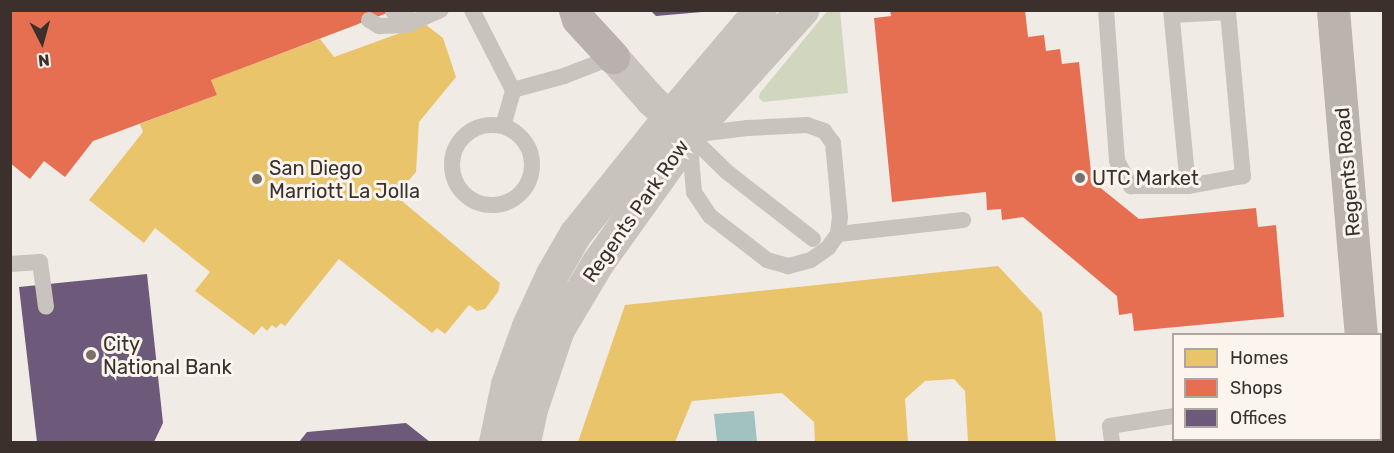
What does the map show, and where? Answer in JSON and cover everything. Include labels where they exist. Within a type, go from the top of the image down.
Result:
[{"type":"main road","points":[[575,10],[578,19],[613,57]]},
{"type":"main road","points":[[604,10],[613,57]]},
{"type":"main road","name":"Regents Road","points":[[1333,10],[1361,333]]},
{"type":"street","name":"Regents Park Row","points":[[525,442],[531,409],[558,329],[680,125],[760,10]]},
{"type":"street","name":"Regents Park Row","points":[[495,442],[507,384],[528,326],[552,274],[575,234],[680,125],[802,10]]},
{"type":"street","points":[[613,57],[680,125]]},
{"type":"lane","points":[[369,21],[379,26],[407,25],[441,10]]},
{"type":"lane","points":[[472,10],[513,90],[503,126]]},
{"type":"lane","points":[[1106,16],[1117,161],[1131,186],[1188,186],[1243,176],[1228,12],[1171,13],[1188,186]]},
{"type":"lane","points":[[513,90],[564,76],[613,57]]},
{"type":"lane","points":[[493,125],[503,126],[516,132],[528,146],[532,170],[528,183],[519,195],[508,202],[494,205],[475,201],[463,193],[454,179],[452,165],[455,149],[462,138],[474,129],[493,125]]},
{"type":"lane","points":[[680,125],[748,128],[807,125],[824,131],[833,143],[840,217],[838,234],[828,248],[811,260],[788,266],[767,260],[710,216],[694,192],[680,125]]},
{"type":"lane","points":[[680,125],[727,172],[813,239]]},
{"type":"lane","points":[[838,234],[963,220]]},
{"type":"lane","points":[[10,264],[40,262],[46,307]]},
{"type":"lane","points":[[1112,442],[1110,426],[1172,417]]},
{"type":"green space","points":[[828,10],[840,11],[848,93],[763,102],[759,98],[760,93]]},
{"type":"water","points":[[754,411],[757,442],[717,442],[714,414]]},
{"type":"building: Homes","name":"San Diego Marriott La Jolla","points":[[425,24],[443,38],[456,77],[419,122],[416,172],[403,187],[396,189],[393,187],[390,191],[500,283],[498,292],[485,309],[477,311],[469,305],[445,334],[437,328],[432,333],[339,259],[285,326],[281,323],[276,328],[272,325],[267,331],[262,326],[254,335],[195,291],[210,272],[155,228],[144,243],[89,200],[143,132],[140,124],[217,95],[211,80],[320,39],[334,57]]},
{"type":"building: Homes","points":[[998,266],[1042,313],[1056,442],[968,442],[965,391],[954,379],[925,381],[905,399],[908,442],[815,442],[814,422],[782,393],[692,401],[675,442],[578,442],[625,305]]},
{"type":"building: Shops","points":[[10,10],[395,10],[211,80],[217,95],[93,141],[65,177],[44,161],[30,179],[10,163]]},
{"type":"building: Shops","points":[[890,10],[1025,10],[1028,37],[1044,35],[1046,51],[1060,49],[1062,64],[1079,62],[1092,181],[1139,219],[1256,208],[1258,227],[1276,225],[1284,317],[1134,331],[1132,313],[1119,315],[1117,296],[1023,217],[1002,220],[1001,209],[987,210],[986,192],[892,202],[874,18],[891,16]]},
{"type":"building: Offices","points":[[650,10],[702,10],[702,12],[656,16]]},
{"type":"building: Offices","name":"City National Bank","points":[[147,274],[163,423],[154,442],[37,442],[19,287]]},
{"type":"building: Offices","points":[[406,423],[430,442],[299,442],[307,432]]},
{"type":"place","name":"UTC Market","points":[[1080,178]]},
{"type":"place","name":"San Diego Marriott La Jolla","points":[[257,179]]},
{"type":"place","name":"City National Bank","points":[[91,355]]}]
